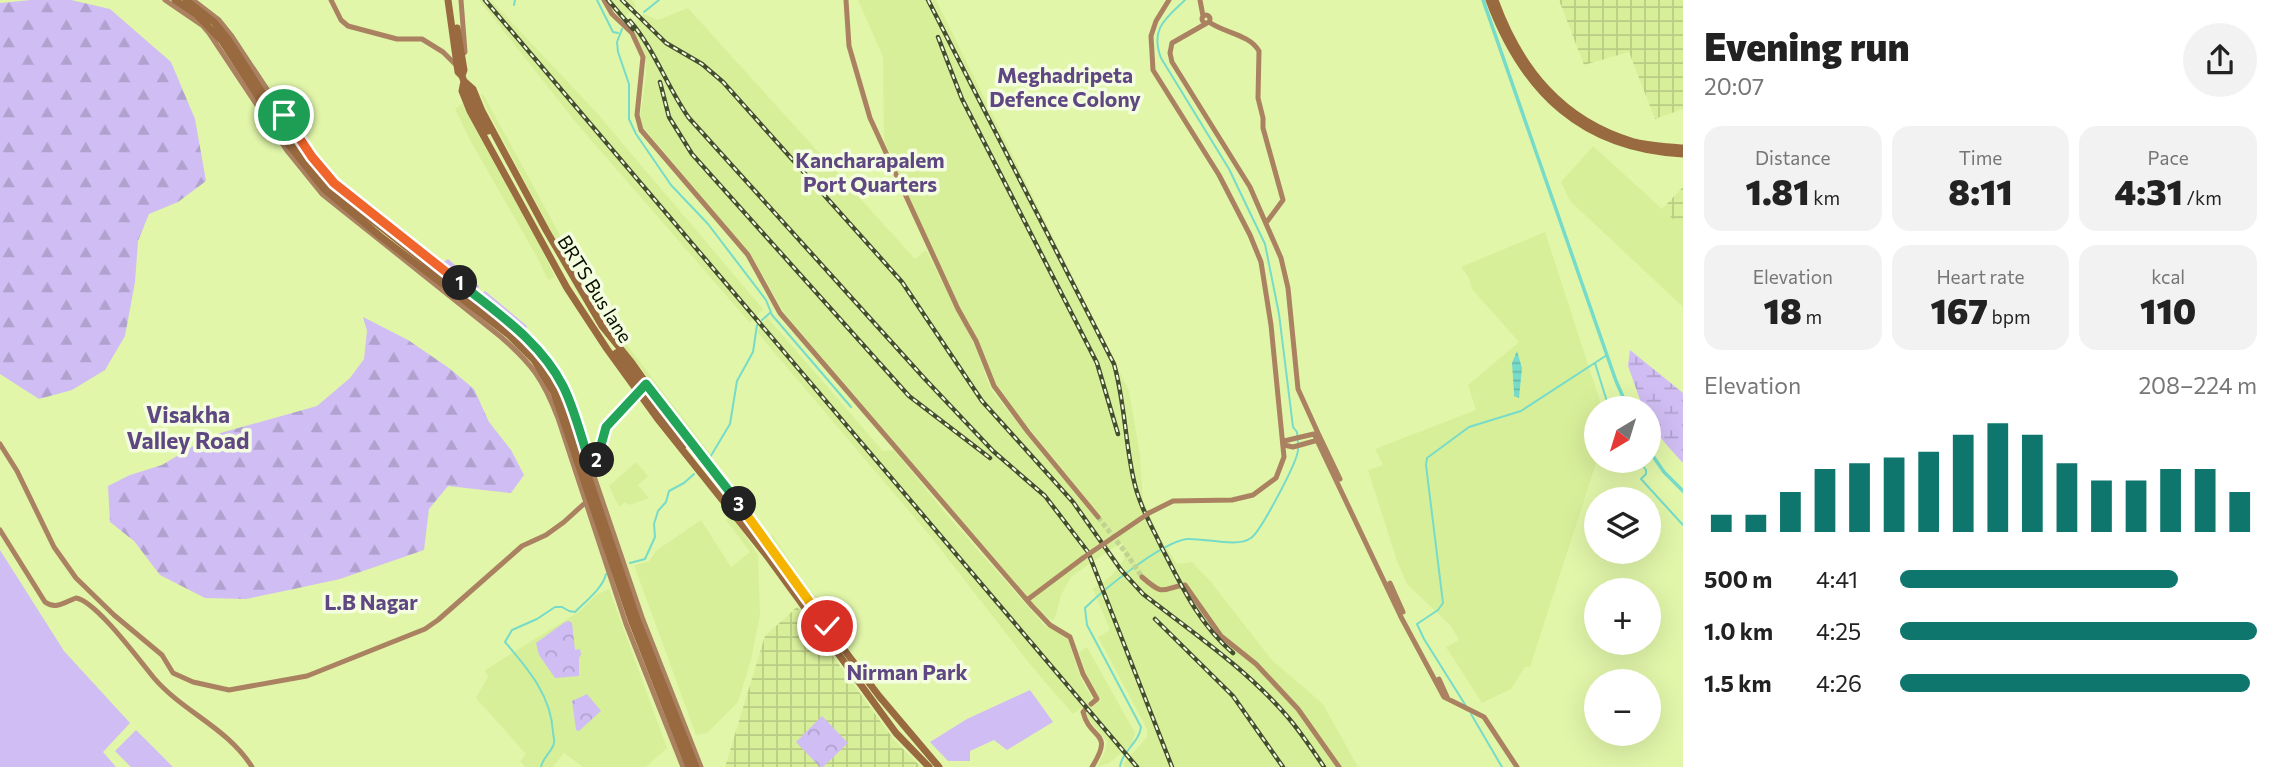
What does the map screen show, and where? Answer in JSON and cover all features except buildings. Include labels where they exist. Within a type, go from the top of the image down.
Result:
[{"type":"main road","points":[[175,0],[197,15],[222,41],[289,145],[324,189],[526,350],[556,391]]},
{"type":"main road","points":[[186,0],[215,22],[295,143],[329,186],[513,331],[538,356],[556,391],[632,622],[698,767]]},
{"type":"main road","points":[[451,0],[460,65]]},
{"type":"main road","points":[[1489,0],[1513,53],[1530,80],[1550,102],[1601,136],[1634,148],[1683,154]]},
{"type":"main road","points":[[1495,0],[1514,44],[1534,76],[1555,99],[1578,116],[1635,142],[1683,148]]},
{"type":"main road","points":[[456,38],[462,55],[458,72],[473,89],[482,111],[588,306],[642,388],[664,428],[726,502],[896,733],[934,767]]},
{"type":"main road","points":[[463,78],[461,91],[470,111],[562,279],[585,317],[642,388]]},
{"type":"main road","points":[[658,679],[689,767]]},
{"type":"street","points":[[165,0],[208,33],[288,152],[322,194],[529,361],[549,395],[643,618],[698,767]]},
{"type":"street","points":[[193,0],[219,20],[231,35],[312,157],[334,183],[531,342],[551,366],[564,388],[593,467]]},
{"type":"street","points":[[329,0],[339,18],[348,26],[390,37],[422,39],[460,65]]},
{"type":"street","points":[[461,0],[465,50],[462,55]]},
{"type":"street","points":[[604,0],[612,14],[627,27],[638,43],[643,59],[637,115],[641,130],[748,255],[780,313],[1027,600],[1050,625],[1070,637],[1083,674],[1097,699],[1083,712],[1084,718],[1102,740],[1102,751],[1092,767]]},
{"type":"street","points":[[846,0],[849,46],[870,118],[958,309],[976,341],[994,386],[1023,426],[1098,517]]},
{"type":"street","points":[[1169,0],[1156,21],[1151,36],[1153,70],[1219,175],[1261,262],[1271,325],[1284,457]]},
{"type":"street","points":[[1201,0],[1206,19],[1218,28],[1251,42],[1259,51],[1258,98],[1264,118],[1264,134],[1283,200],[1265,219]]},
{"type":"street","points":[[1206,19],[1172,44],[1172,62],[1243,174],[1281,258],[1288,288],[1300,396],[1317,437],[1404,616],[1448,699],[1481,715],[1515,767]]},
{"type":"street","points":[[443,52],[456,38]]},
{"type":"street","points":[[642,388],[606,427],[593,467],[593,499],[626,624],[683,767]]},
{"type":"street","points":[[1284,443],[1293,444],[1317,437]]},
{"type":"street","points":[[0,444],[17,471],[54,547],[76,578],[114,615],[162,655],[173,673],[220,690],[290,681],[307,676],[425,629],[522,546],[558,526],[593,499]]},
{"type":"street","points":[[1027,600],[1149,513],[1173,501],[1232,500],[1253,495],[1276,478],[1284,457],[1293,444]]},
{"type":"street","points":[[0,530],[45,602],[51,606],[76,598],[86,602],[108,623],[168,694],[225,735],[252,767]]},
{"type":"street","points":[[1142,577],[1164,591],[1185,585],[1221,636],[1256,664],[1298,709],[1339,767]]},
{"type":"shaded area","points":[[479,0],[491,0],[596,112],[763,309],[750,323],[578,125]]},
{"type":"shaded area","points":[[606,0],[632,0],[636,6],[623,19]]},
{"type":"shaded area","points":[[858,0],[936,0],[1129,391],[1140,455],[1143,500],[1160,538],[1177,564],[1192,562],[1211,582],[1271,659],[1323,704],[1358,767],[1125,767],[1123,764],[1147,737],[1147,729],[1098,637],[1110,630],[1093,589],[1111,576],[1125,558],[1122,542],[1072,576],[1061,595],[1052,621],[1038,609],[785,314],[751,255],[643,127],[640,118],[646,63],[629,27],[644,14],[658,20],[688,8],[915,259],[926,250],[976,348],[991,390],[1095,518],[1100,515],[997,389],[955,302],[884,140],[883,57]]},
{"type":"shaded area","points":[[1559,0],[1683,0],[1683,109],[1655,119],[1629,52],[1584,65]]},
{"type":"shaded area","points":[[483,94],[603,314],[710,453],[706,458],[640,367],[603,323],[548,226],[488,111],[481,95]]},
{"type":"shaded area","points":[[463,103],[555,277],[548,280],[471,142],[455,109]]},
{"type":"shaded area","points":[[1593,146],[1683,228],[1683,307],[1570,201],[1561,182]]},
{"type":"shaded area","points":[[1683,187],[1683,228],[1662,209]]},
{"type":"shaded area","points":[[1545,232],[1598,396],[1584,396],[1584,473],[1593,473],[1588,487],[1584,487],[1584,500],[1530,667],[1525,667],[1511,689],[1482,703],[1446,647],[1459,640],[1451,626],[1407,584],[1368,470],[1383,465],[1375,449],[1476,410],[1468,385],[1519,342],[1472,289],[1469,278],[1461,267]]},
{"type":"shaded area","points":[[767,317],[883,451],[894,450],[1044,625],[1067,637],[1081,679],[1092,698],[1088,702],[1092,706],[1101,700],[1088,679],[1079,652],[1087,647],[1135,733],[1132,744],[1109,763],[1097,767],[1107,742],[1085,715],[1087,711],[1083,707],[1073,714],[1033,668],[931,537],[757,332]]},
{"type":"shaded area","points":[[636,462],[648,476],[638,485],[649,498],[629,505],[625,502],[619,507],[609,486]]},
{"type":"shaded area","points":[[732,515],[758,555],[760,615],[751,660],[738,702],[707,733],[696,735],[634,565],[648,562],[657,550],[701,520],[731,567],[750,552],[726,520]]},
{"type":"shaded area","points":[[772,534],[801,578],[833,618],[829,621],[769,539]]},
{"type":"shaded area","points":[[609,589],[667,748],[646,767],[583,767],[564,753],[553,767],[525,767],[520,761],[526,754],[476,698],[488,677],[485,670],[580,611],[596,595]]},
{"type":"shaded area","points":[[797,607],[894,740],[921,767],[725,767],[765,636]]},
{"type":"green space","points":[[71,0],[110,9],[171,62],[195,119],[206,181],[178,202],[149,214],[138,241],[135,282],[125,336],[105,370],[72,390],[39,399],[0,374],[0,3]]},
{"type":"green space","points":[[448,259],[479,286],[478,289],[472,290],[443,267],[442,263]]},
{"type":"green space","points":[[485,291],[527,326],[526,329],[522,331],[480,295]]},
{"type":"green space","points":[[363,317],[408,340],[474,389],[489,422],[511,450],[524,475],[511,493],[448,486],[429,509],[424,550],[340,579],[246,599],[205,598],[160,575],[134,541],[110,522],[108,486],[130,475],[162,465],[210,436],[317,406],[350,378],[364,359],[367,331]]},
{"type":"green space","points":[[1630,350],[1683,393],[1683,463],[1661,437],[1661,396],[1639,396],[1628,366]]},
{"type":"green space","points":[[0,550],[64,651],[130,723],[103,752],[116,767],[0,767]]},
{"type":"green space","points":[[569,621],[572,623],[575,650],[580,649],[581,654],[579,676],[555,678],[539,655],[536,643]]},
{"type":"green space","points":[[1030,690],[1053,722],[1007,750],[994,740],[970,751],[970,761],[948,761],[930,742],[967,719]]},
{"type":"green space","points":[[587,694],[601,711],[579,731],[576,730],[572,701]]},
{"type":"green space","points":[[822,716],[848,743],[820,767],[796,742]]},
{"type":"green space","points":[[136,730],[173,767],[131,767],[115,751]]},
{"type":"water","points":[[1517,351],[1522,368],[1519,398],[1514,396],[1512,363]]},
{"type":"waterway","points":[[514,5],[515,0]]},
{"type":"waterway","points":[[597,0],[613,32],[618,33]]},
{"type":"waterway","points":[[644,12],[659,0]]},
{"type":"waterway","points":[[1185,0],[1161,25],[1157,39],[1158,48],[1161,58],[1229,169],[1265,244],[1279,314],[1293,427],[1297,432],[1298,443]]},
{"type":"waterway","points":[[1483,0],[1623,396]]},
{"type":"waterway","points":[[622,29],[617,42],[618,52],[629,84],[629,119],[636,134],[671,185],[708,224],[766,300],[772,315],[851,407]]},
{"type":"waterway","points":[[762,320],[771,312]]},
{"type":"waterway","points":[[709,459],[730,424],[737,381],[753,352],[757,325]]},
{"type":"waterway","points":[[1466,706],[1417,624],[1438,610],[1443,603],[1427,458],[1469,427],[1521,411],[1607,355]]},
{"type":"waterway","points":[[1595,363],[1605,396]]},
{"type":"waterway","points":[[1120,767],[1141,727],[1087,625],[1085,608],[1134,568],[1176,542],[1187,539],[1238,542],[1251,538],[1279,495],[1298,449]]},
{"type":"waterway","points":[[1661,468],[1683,491]]},
{"type":"waterway","points":[[1646,473],[1641,479],[1683,525]]},
{"type":"waterway","points":[[630,563],[645,559],[655,537],[654,524],[658,511],[666,502],[669,491],[694,474]]},
{"type":"waterway","points":[[541,767],[554,742],[548,706],[537,683],[505,642],[512,630],[555,607],[575,612],[598,589],[606,574]]},
{"type":"waterway","points":[[1471,714],[1502,767]]},
{"type":"tunnel","points":[[1098,517],[1142,577]]},
{"type":"railway","points":[[485,0],[1137,767]]},
{"type":"railway","points":[[608,0],[633,29]]},
{"type":"railway","points":[[622,0],[666,43],[702,64],[723,82],[902,282],[982,401],[1073,502],[1121,570],[1143,594],[1218,651],[1270,698],[1296,727],[1324,767]]},
{"type":"railway","points":[[928,0],[1114,364],[1134,481],[1146,514],[1192,603],[1210,630],[1233,653]]},
{"type":"railway","points":[[630,21],[647,44],[689,118],[924,378],[993,451],[1045,496],[1088,552],[1172,767]]},
{"type":"railway","points":[[938,37],[962,99],[1097,363],[1118,434]]},
{"type":"railway","points":[[660,82],[669,117],[692,154],[909,396],[990,458]]},
{"type":"railway","points":[[1155,619],[1233,696],[1283,767]]},
{"type":"district","name":"Meghadripeta Defence Colony","points":[[1065,88]]},
{"type":"district","name":"Kancharapalem Port Quarters","points":[[870,173]]},
{"type":"district","name":"Visakha Valley Road","points":[[188,428]]},
{"type":"district","name":"L.B Nagar","points":[[371,603]]},
{"type":"district","name":"Nirman Park","points":[[907,673]]},
{"type":"route","points":[[284,115],[312,157],[342,191],[526,335],[551,366],[564,388],[592,469],[606,427],[646,384],[683,435],[747,513],[827,626]]}]
